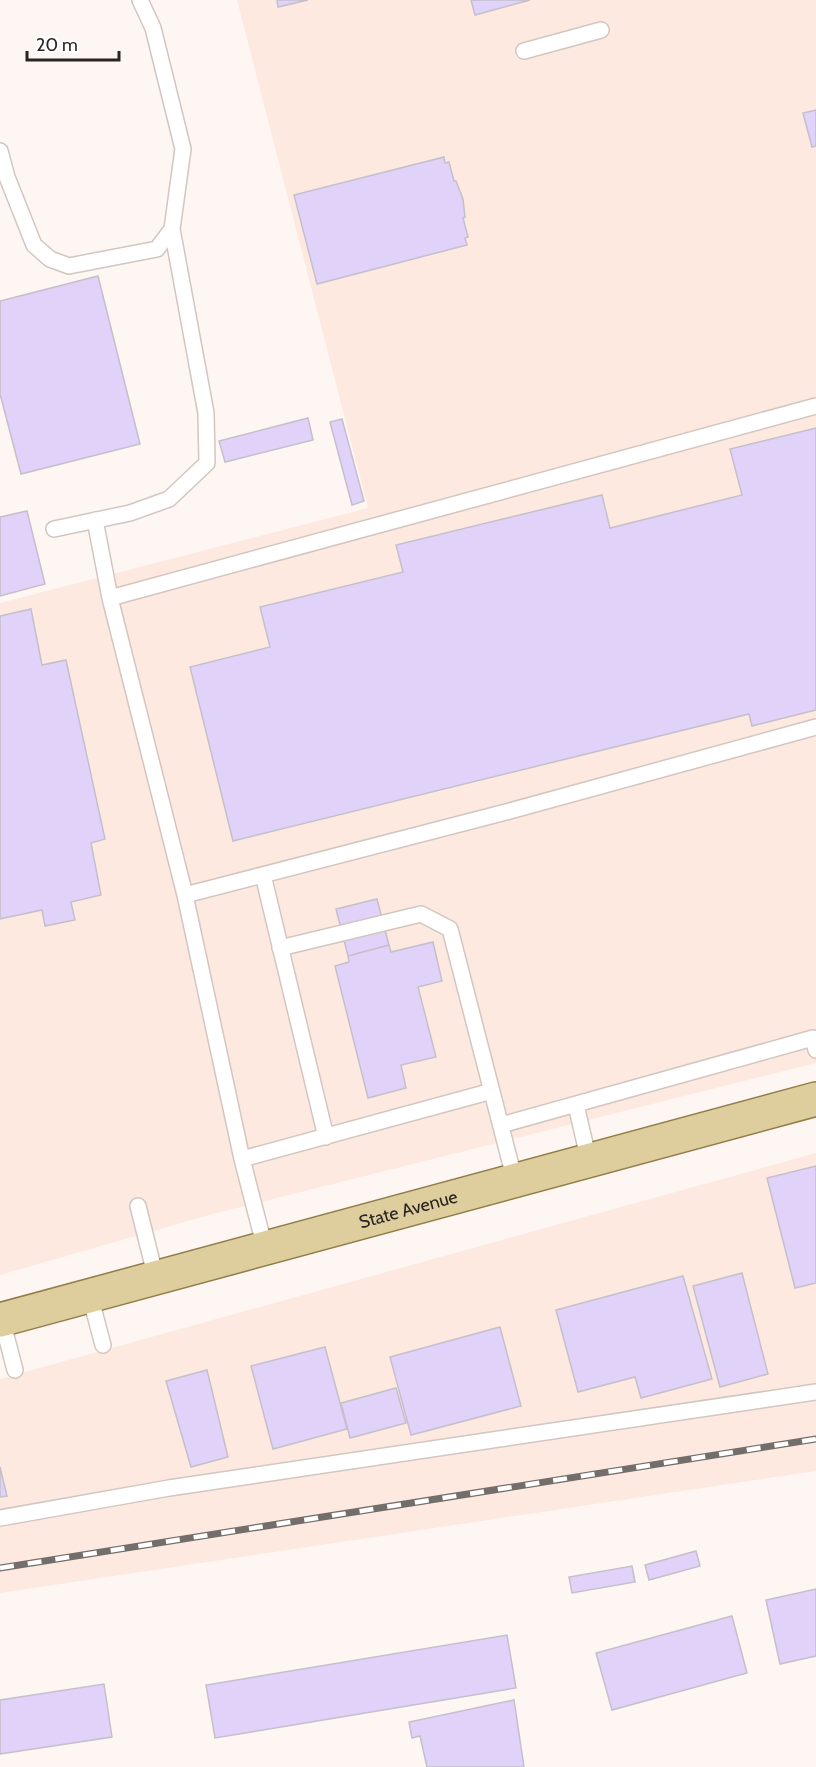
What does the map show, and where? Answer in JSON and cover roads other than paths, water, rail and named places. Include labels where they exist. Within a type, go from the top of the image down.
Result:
[{"type":"main road","name":"State Avenue","points":[[1,1320],[816,1099]]},
{"type":"lane","points":[[54,529],[130,513],[169,499],[207,463],[206,413],[172,229],[183,149],[153,28],[140,0]]},
{"type":"lane","points":[[524,51],[601,30]]},
{"type":"lane","points":[[0,151],[7,177],[34,245],[50,260],[69,266],[157,249],[172,229]]},
{"type":"lane","points":[[110,598],[816,406]]},
{"type":"lane","points":[[95,520],[110,598],[186,895],[242,1160],[266,1248]]},
{"type":"lane","points":[[186,895],[518,809],[816,728]]},
{"type":"lane","points":[[262,875],[326,1137]]},
{"type":"lane","points":[[280,948],[421,914],[450,929],[515,1181]]},
{"type":"lane","points":[[501,1125],[813,1038],[816,1050]]},
{"type":"lane","points":[[242,1160],[492,1091]]},
{"type":"lane","points":[[576,1105],[589,1161]]},
{"type":"lane","points":[[138,1206],[156,1278]]},
{"type":"lane","points":[[90,1296],[103,1345]]},
{"type":"lane","points":[[1,1320],[15,1370]]},
{"type":"lane","points":[[0,1518],[169,1488],[816,1392]]},
{"type":"railway","points":[[0,1568],[816,1439]]}]
